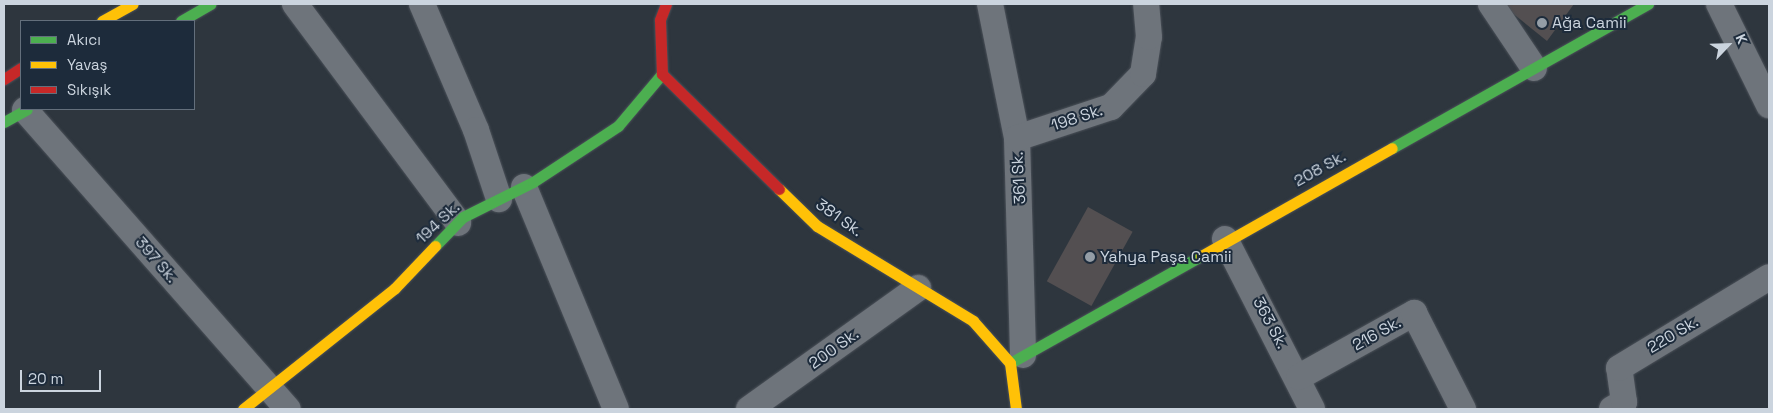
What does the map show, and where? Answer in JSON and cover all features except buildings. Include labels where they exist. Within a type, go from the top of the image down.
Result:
[{"type":"street","points":[[104,20],[133,4]]},
{"type":"street","points":[[182,20],[211,4]]},
{"type":"street","points":[[295,4],[458,223]]},
{"type":"street","points":[[422,4],[476,130],[499,199]]},
{"type":"street","points":[[662,74],[660,20],[666,4]]},
{"type":"street","name":"361 Sk.","points":[[990,4],[1017,138],[1016,359]]},
{"type":"street","name":"198 Sk.","points":[[1017,138],[1111,107],[1144,74],[1149,37],[1146,4]]},
{"type":"street","points":[[1491,4],[1534,68]]},
{"type":"street","name":"208 Sk.","points":[[1016,359],[1225,239],[1648,4]]},
{"type":"street","points":[[1718,4],[1769,104]]},
{"type":"street","points":[[4,79],[20,69]]},
{"type":"street","name":"194 Sk.","points":[[243,409],[394,288],[458,223],[524,187],[618,126],[662,74]]},
{"type":"street","name":"381 Sk.","points":[[662,74],[816,226],[973,321],[1016,359]]},
{"type":"street","name":"397 Sk.","points":[[19,113],[288,409]]},
{"type":"street","points":[[524,187],[616,409]]},
{"type":"street","name":"363 Sk.","points":[[1225,239],[1299,378],[1312,409]]},
{"type":"street","name":"220 Sk.","points":[[1623,407],[1618,368],[1769,277]]},
{"type":"street","name":"200 Sk.","points":[[749,409],[918,288]]},
{"type":"street","name":"216 Sk.","points":[[1299,378],[1414,313],[1463,409]]},
{"type":"street","points":[[1016,359],[1016,409]]},
{"type":"traffic: fast","points":[[183,20],[211,4]]},
{"type":"traffic: fast","points":[[1392,148],[1648,4]]},
{"type":"traffic: fast","points":[[435,246],[463,217],[533,182],[618,126],[662,74]]},
{"type":"traffic: fast","points":[[4,122],[25,110]]},
{"type":"traffic: fast","points":[[1010,363],[1201,256]]},
{"type":"traffic: slow","points":[[104,20],[133,4]]},
{"type":"traffic: slow","points":[[1201,256],[1392,148]]},
{"type":"traffic: slow","points":[[779,189],[817,226],[973,321],[1010,363],[1016,409]]},
{"type":"traffic: slow","points":[[243,409],[395,288],[435,246]]},
{"type":"traffic: jam","points":[[666,4],[660,20],[662,74],[779,189]]},
{"type":"traffic: jam","points":[[4,79],[20,69]]},
{"type":"place","name":"Ağa Camii","points":[[1542,23]]},
{"type":"place","name":"Yahya Paşa Camii","points":[[1090,257]]}]
